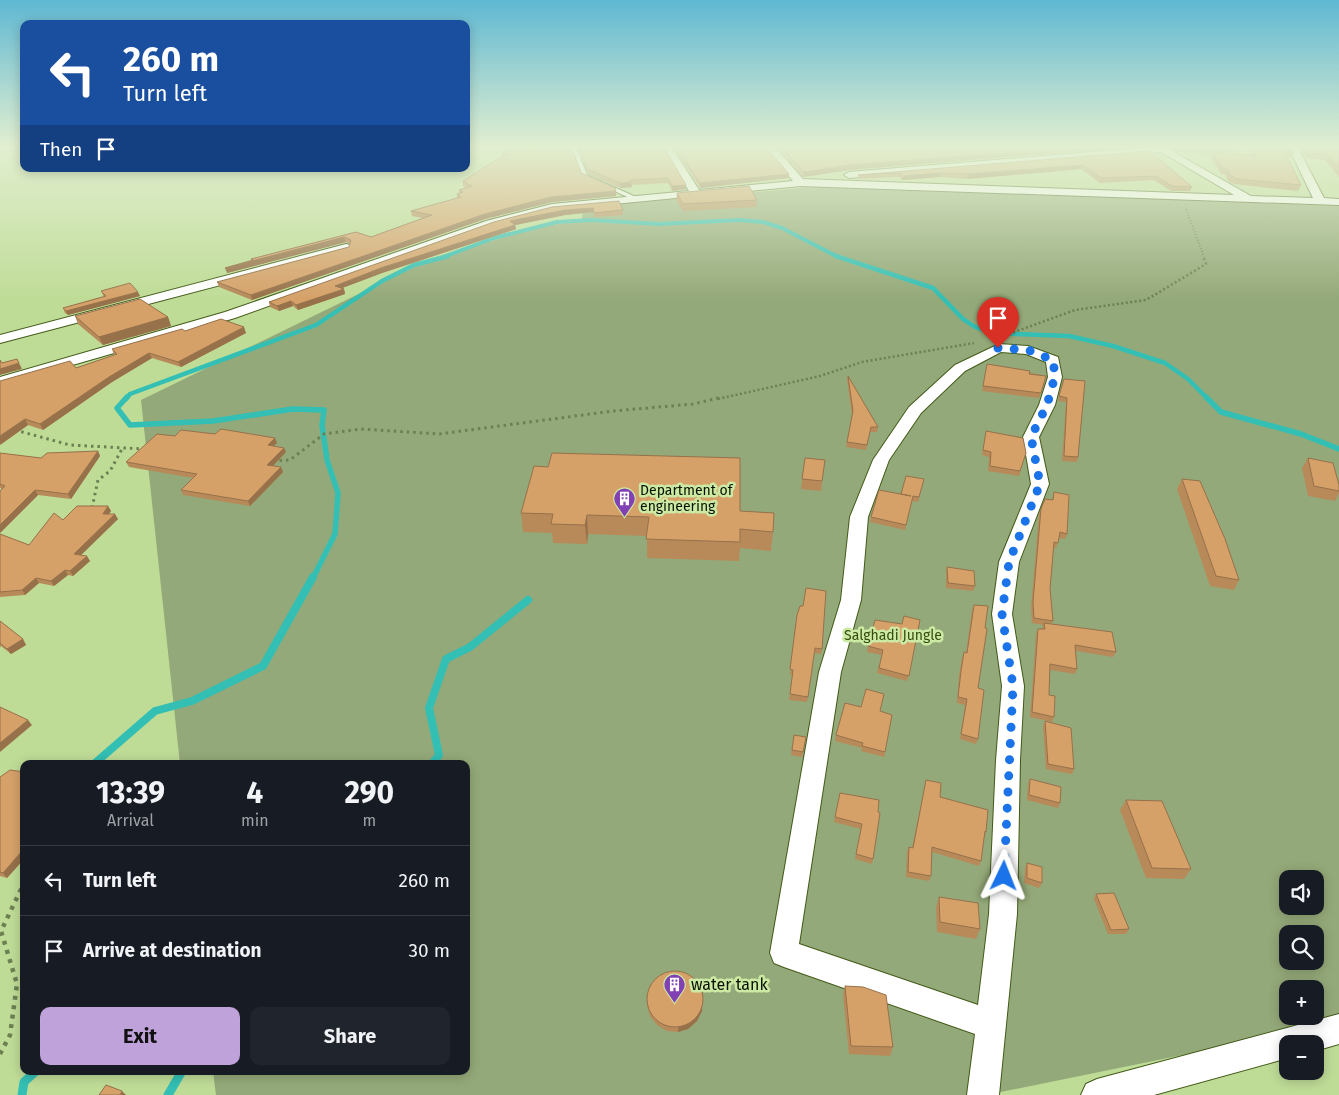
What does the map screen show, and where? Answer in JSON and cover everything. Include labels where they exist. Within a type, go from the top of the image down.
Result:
[{"type":"street","points":[[0,382],[230,315],[490,223],[552,207],[645,197]]},
{"type":"street","points":[[1160,197],[1248,198],[1339,202]]},
{"type":"street","points":[[1318,197],[1320,201]]},
{"type":"street","points":[[0,338],[346,248]]},
{"type":"street","points":[[983,1095],[1003,914],[1013,686],[1002,614],[1009,562],[1040,484],[1031,437],[1047,405],[1055,376],[1053,360],[1028,350],[998,348],[960,368],[915,410],[881,460],[859,517],[851,600],[830,672],[784,953],[990,1024]]},
{"type":"street","points":[[1097,1095],[1339,1029]]},
{"type":"path","points":[[1001,337],[1075,310],[1146,300],[1206,264],[1183,198]]},
{"type":"path","points":[[265,462],[290,460],[324,434],[361,429],[439,434],[604,412],[693,404],[820,376],[862,362],[977,343]]},
{"type":"path","points":[[8,428],[70,445],[149,449]]},
{"type":"path","points":[[90,511],[94,504],[98,480],[110,471],[122,449]]},
{"type":"path","points":[[0,1054],[10,1036],[17,984],[1,931],[20,891]]},
{"type":"green space","name":"Salghadi Jungle","points":[[697,197],[1110,197],[1339,206],[1339,1023],[986,1095],[216,1095],[214,1075],[470,1075],[470,760],[180,760],[141,400],[416,266],[517,233],[559,224],[581,222],[584,207]]},
{"type":"building","points":[[461,197],[551,197],[485,214],[251,295],[217,282],[349,247],[351,240],[344,237],[225,268],[253,260],[251,259],[356,232],[371,237],[432,215],[411,211]]},
{"type":"building","points":[[679,197],[755,197],[757,200],[683,204]]},
{"type":"building","points":[[619,201],[623,210],[594,213],[593,208],[565,210],[510,221],[515,225],[381,268],[335,286],[344,289],[296,305],[291,301],[277,306],[269,302],[494,222],[552,207]]},
{"type":"building","points":[[130,283],[138,292],[66,311],[63,308],[106,296],[101,291]]},
{"type":"building","points":[[140,299],[168,317],[99,337],[75,316]]},
{"type":"building","points":[[221,319],[244,327],[178,362],[149,353],[109,377],[40,424],[25,419],[0,436],[0,381],[70,361],[76,368],[117,354],[112,349],[182,329],[185,331]]},
{"type":"building","points":[[17,359],[19,363],[0,369],[0,360],[2,363]]},
{"type":"building","points":[[987,364],[1030,371],[1029,374],[1046,376],[1041,393],[983,386]]},
{"type":"building","points":[[848,376],[878,427],[871,427],[867,445],[847,442],[853,411]]},
{"type":"building","points":[[1064,379],[1085,381],[1078,457],[1064,456],[1067,398],[1059,396]]},
{"type":"building","points":[[221,429],[275,438],[268,445],[284,448],[267,465],[281,467],[248,501],[181,490],[197,474],[126,462],[157,434],[175,436],[181,430],[215,434]]},
{"type":"building","points":[[986,431],[1023,438],[1026,453],[1020,471],[990,466],[991,452],[983,450]]},
{"type":"building","points":[[98,451],[68,494],[35,490],[0,525],[0,491],[5,486],[0,484],[0,453],[41,458],[47,453]]},
{"type":"building","points":[[552,453],[740,458],[740,511],[774,513],[773,532],[740,529],[740,542],[646,539],[649,517],[587,515],[585,525],[551,524],[553,514],[521,513],[534,466],[548,467]]},
{"type":"building","points":[[805,458],[825,460],[822,481],[802,479]]},
{"type":"building","points":[[1308,458],[1333,463],[1339,491],[1314,486]]},
{"type":"building","points":[[906,476],[924,479],[919,497],[913,496],[906,525],[871,517],[879,490],[911,496],[901,494]]},
{"type":"building","points":[[1182,479],[1200,481],[1225,539],[1239,580],[1216,576]]},
{"type":"building","points":[[1054,492],[1069,495],[1067,534],[1060,532],[1058,543],[1054,542],[1050,589],[1053,621],[1034,618],[1033,602],[1041,509],[1045,499],[1053,500]]},
{"type":"building","points":[[77,506],[108,506],[103,514],[115,514],[74,554],[87,556],[70,571],[65,570],[51,581],[36,578],[22,590],[0,592],[0,534],[29,545],[54,513],[63,520]]},
{"type":"building","points":[[947,567],[974,571],[975,586],[948,583]]},
{"type":"building","points":[[806,588],[826,591],[822,649],[815,648],[808,697],[790,694],[793,670],[790,669],[797,615],[800,606],[803,606]]},
{"type":"building","points":[[974,605],[988,606],[985,628],[987,629],[978,688],[984,690],[978,739],[961,734],[967,699],[958,697],[964,652],[967,653]]},
{"type":"building","points":[[904,616],[920,620],[909,676],[879,668],[883,650],[868,646],[875,620],[902,624]]},
{"type":"building","points":[[0,621],[23,639],[7,649],[0,643]]},
{"type":"building","points":[[1044,623],[1112,632],[1116,652],[1075,645],[1077,669],[1050,664],[1049,695],[1055,696],[1054,717],[1032,712],[1038,629],[1045,629]]},
{"type":"building","points":[[866,689],[884,694],[880,711],[892,715],[885,752],[862,746],[863,743],[836,735],[845,703],[861,707]]},
{"type":"building","points":[[0,707],[28,720],[0,743]]},
{"type":"building","points":[[1045,721],[1071,728],[1074,769],[1048,764]]},
{"type":"building","points":[[794,735],[806,737],[803,752],[792,750]]},
{"type":"building","points":[[10,770],[20,771],[20,853],[3,873],[0,872],[0,777]]},
{"type":"building","points":[[1030,779],[1061,787],[1060,803],[1029,795]]},
{"type":"building","points":[[926,780],[941,783],[940,797],[988,810],[981,861],[932,847],[931,876],[908,872],[909,847],[913,848]]},
{"type":"building","points":[[840,793],[879,800],[878,812],[880,813],[873,859],[856,854],[862,824],[835,817]]},
{"type":"building","points":[[1126,800],[1162,801],[1191,869],[1152,868]]},
{"type":"building","points":[[1027,863],[1042,867],[1042,883],[1027,878]]},
{"type":"building","points":[[1114,893],[1129,929],[1111,930],[1096,894]]},
{"type":"building","points":[[939,897],[978,903],[980,929],[940,922]]},
{"type":"building","name":"water tank","points":[[669,971],[681,971],[691,975],[699,983],[703,999],[699,1015],[691,1023],[681,1027],[669,1027],[659,1023],[651,1015],[647,1005],[647,993],[651,983],[659,975]]},
{"type":"building","points":[[845,986],[863,987],[886,995],[893,1047],[851,1046]]},
{"type":"building","points":[[106,1085],[122,1091],[120,1095],[99,1095]]},
{"type":"waterway","points":[[443,257],[494,238],[557,222],[591,220],[659,224],[739,220],[763,222],[782,228],[836,256]]},
{"type":"waterway","points":[[126,399],[130,394],[316,325],[382,281],[414,265],[448,256]]},
{"type":"waterway","points":[[836,256],[933,288],[963,319],[975,327],[992,333],[1069,336],[1113,346],[1165,363],[1188,379],[1221,412],[1301,434],[1339,449]]},
{"type":"waterway","points":[[127,397],[117,408],[130,425],[213,421],[293,409],[324,410],[322,425],[327,460],[338,493],[335,534],[313,578]]},
{"type":"waterway","points":[[99,760],[155,711],[192,701],[263,666],[313,577]]},
{"type":"waterway","points":[[435,760],[439,755],[429,708],[446,659],[470,647],[528,600]]},
{"type":"waterway","points":[[22,1095],[24,1082],[32,1075]]},
{"type":"waterway","points":[[168,1095],[180,1075]]},
{"type":"place","name":"Department of engineering","points":[[624,517]]},
{"type":"place","name":"water tank","points":[[675,1003]]},
{"type":"route","points":[[998,348],[1028,350],[1053,360],[1055,376],[1047,405],[1031,437],[1040,484],[1009,562],[1002,614],[1013,686],[1004,876]]}]
